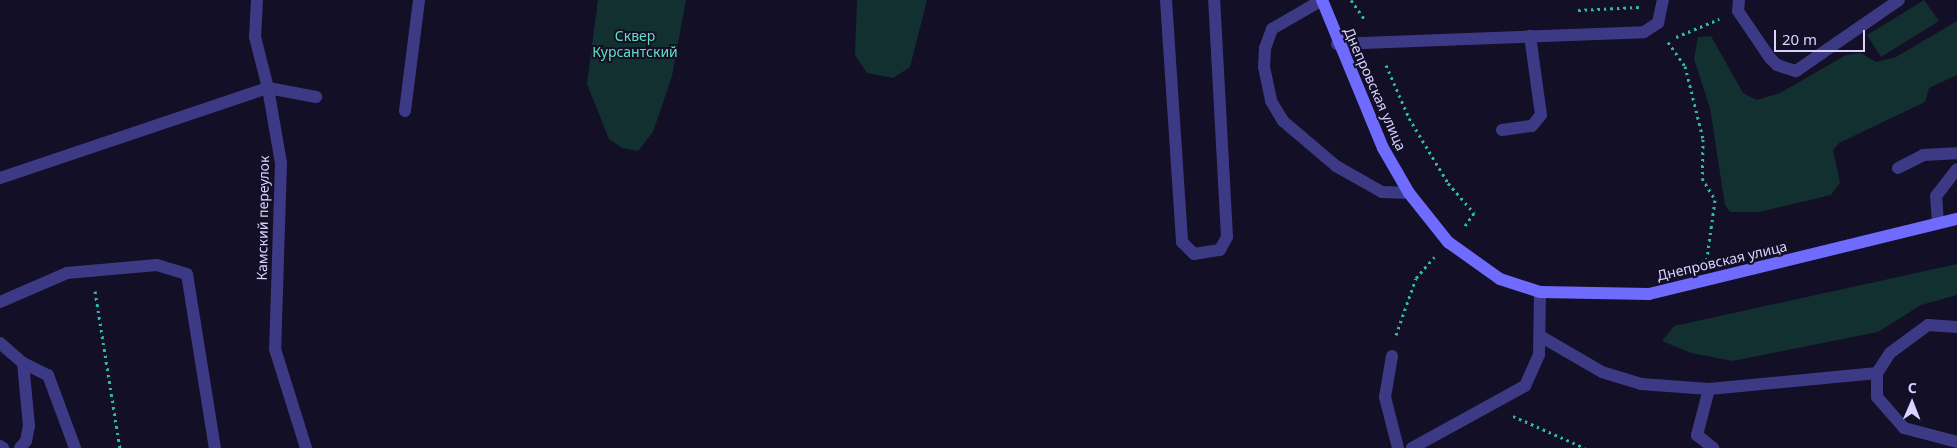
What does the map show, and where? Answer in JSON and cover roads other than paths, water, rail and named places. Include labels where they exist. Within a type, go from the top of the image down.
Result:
[{"type":"main road","name":"Днепровская улица","points":[[1322,0],[1337,44],[1383,148],[1409,193],[1438,230],[1472,263],[1540,292],[1649,294],[1957,219]]},
{"type":"lane","name":"Камский переулок","points":[[257,0],[255,37],[268,88],[281,163],[275,349],[306,448]]},
{"type":"lane","points":[[405,110],[419,0]]},
{"type":"lane","points":[[1166,0],[1182,242],[1194,254],[1220,250],[1227,237],[1214,0]]},
{"type":"lane","points":[[1322,0],[1272,29],[1265,48],[1264,67],[1271,101],[1283,121],[1336,166],[1382,192],[1409,193]]},
{"type":"lane","points":[[1337,44],[1644,32],[1658,22],[1663,0]]},
{"type":"lane","points":[[1738,6],[1777,65],[1796,71],[1899,0]]},
{"type":"lane","points":[[1502,130],[1532,126],[1541,115],[1530,36]]},
{"type":"lane","points":[[0,178],[268,88],[316,97]]},
{"type":"lane","points":[[1898,168],[1923,155],[1957,153]]},
{"type":"lane","points":[[1938,223],[1936,196],[1957,168]]},
{"type":"lane","points":[[0,302],[67,273],[157,266],[187,274],[215,448]]},
{"type":"lane","points":[[1412,448],[1525,386],[1535,372],[1540,336],[1540,292]]},
{"type":"lane","points":[[1957,327],[1928,325],[1890,353],[1877,373],[1877,397],[1904,428],[1957,442]]},
{"type":"lane","points":[[1540,336],[1602,372],[1641,384],[1709,389],[1877,373]]},
{"type":"lane","points":[[0,343],[5,355],[48,375],[56,386],[75,448]]},
{"type":"lane","points":[[1392,356],[1385,397],[1398,448]]},
{"type":"lane","points":[[23,363],[24,446]]},
{"type":"lane","points":[[1709,389],[1697,435],[1713,448]]},
{"type":"park label","name":"Сквер Курсантский","points":[[635,44]]}]
